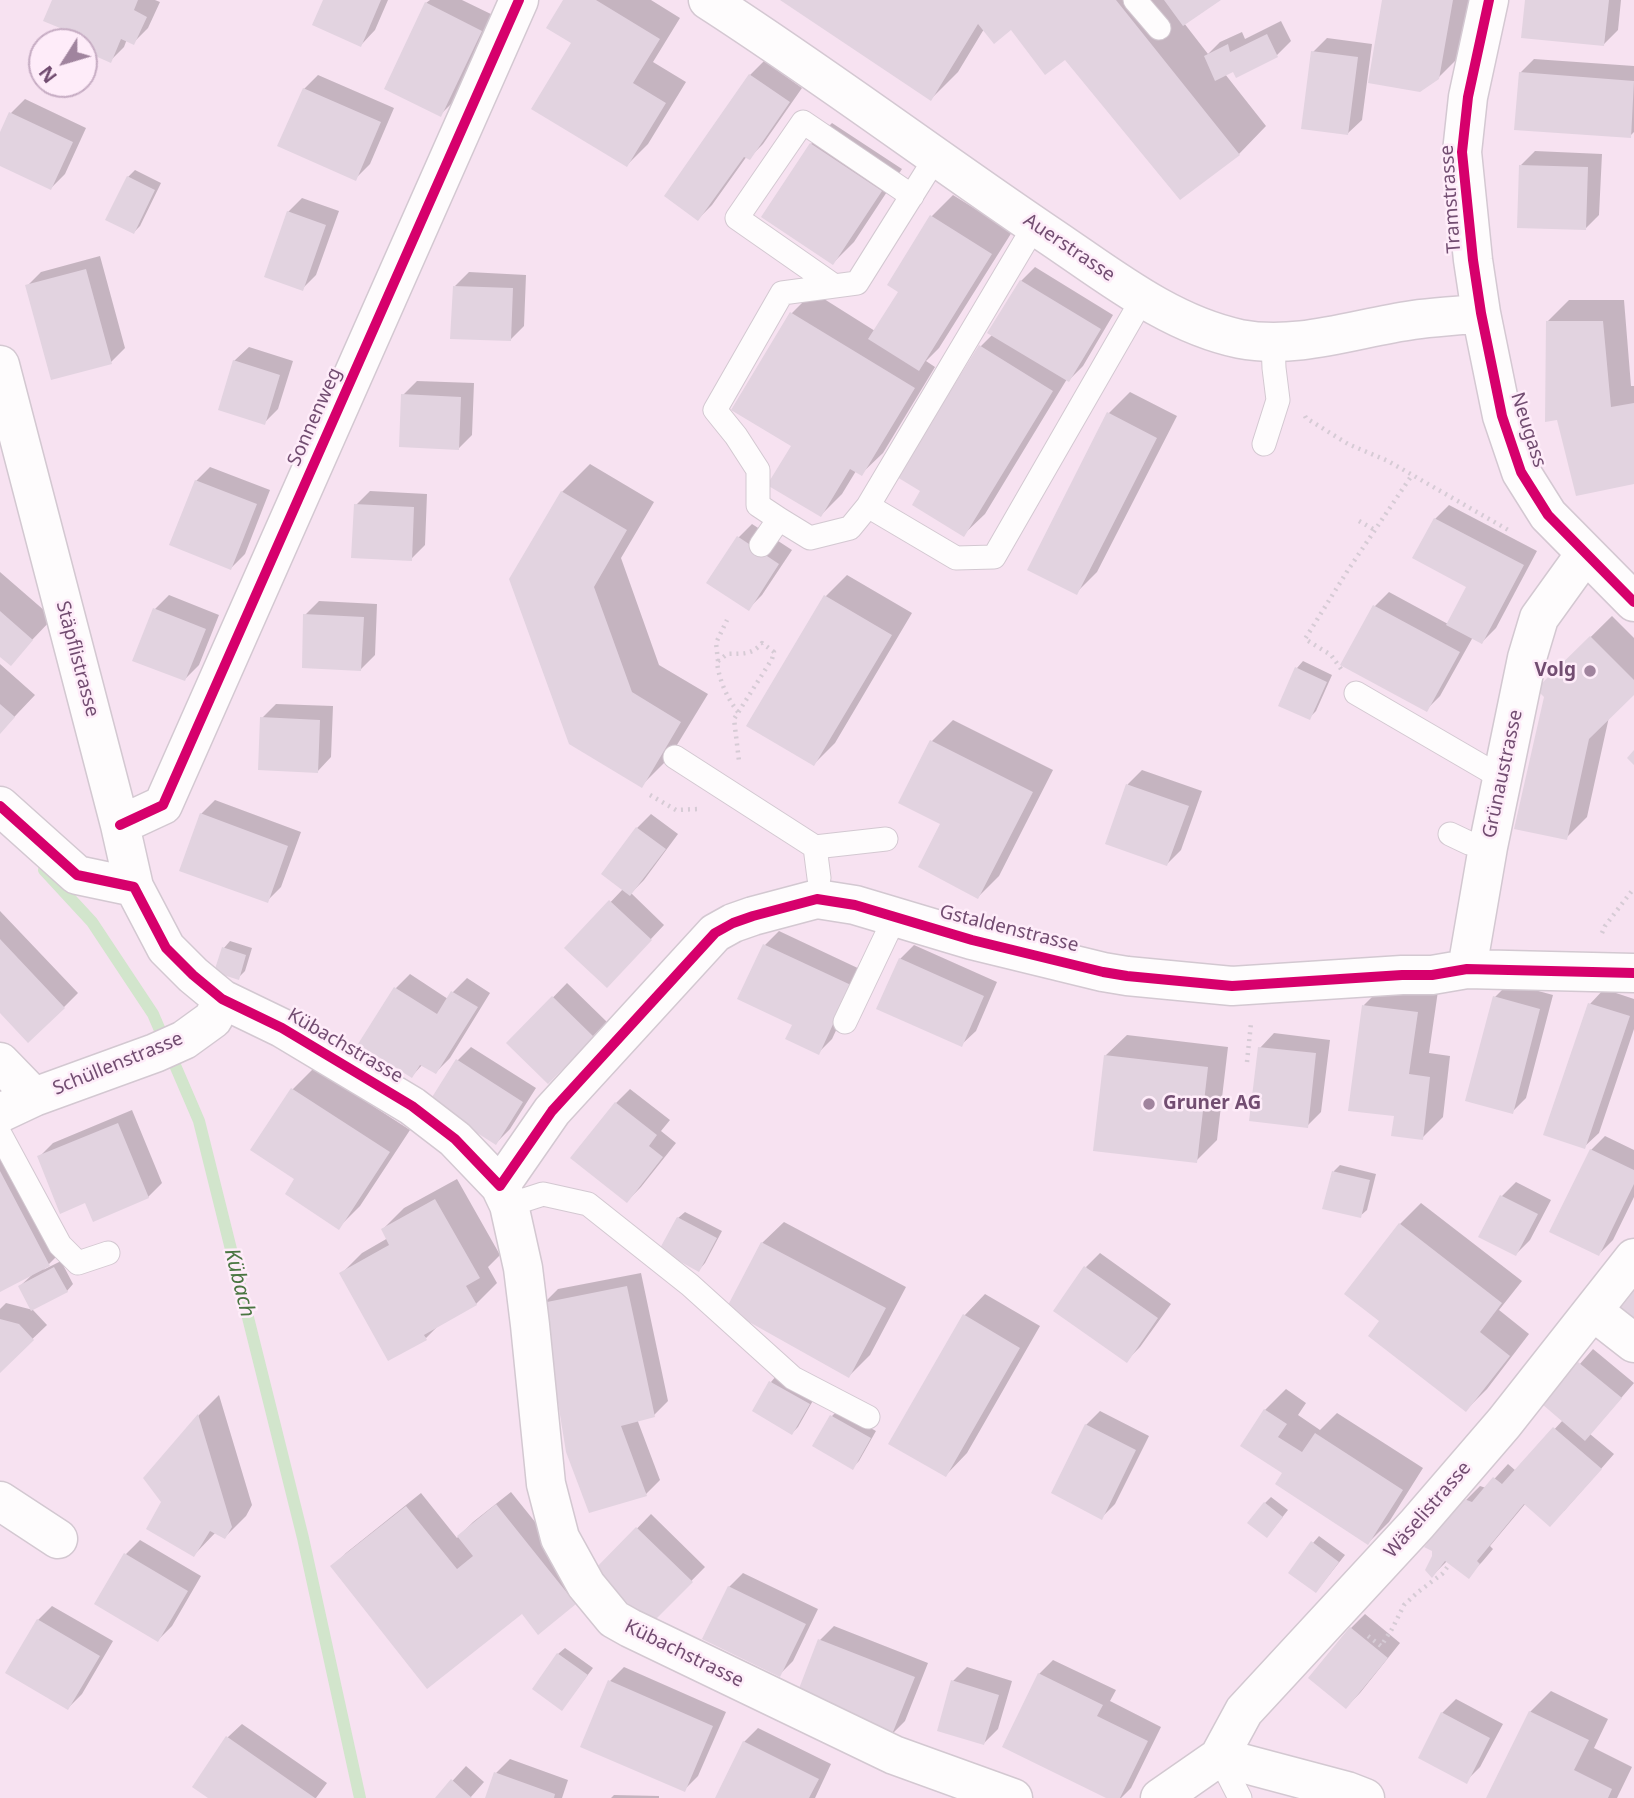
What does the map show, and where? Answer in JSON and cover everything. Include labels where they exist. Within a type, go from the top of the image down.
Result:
[{"type":"street","name":"Sonnenweg","points":[[120,825],[163,805],[519,0]]},
{"type":"street","name":"Auerstrasse","points":[[708,0],[1143,298],[1193,325],[1241,339],[1273,342],[1307,340],[1414,320],[1481,313]]},
{"type":"street","name":"Tramstrasse","points":[[1481,313],[1471,247],[1462,152],[1468,97],[1489,0]]},
{"type":"street","name":"Neugass","points":[[1481,313],[1502,416],[1521,472],[1548,515],[1634,602]]},
{"type":"street","name":"Stäpflistrasse","points":[[0,365],[134,887],[166,947]]},
{"type":"street","name":"Grünaustrasse","points":[[1467,969],[1488,847],[1527,658],[1539,618],[1585,554]]},
{"type":"street","points":[[0,806],[77,875],[134,887]]},
{"type":"street","name":"Gstaldenstrasse","points":[[504,1195],[552,1111],[715,933],[753,916],[817,899],[855,905],[972,940],[1103,972],[1232,986],[1389,975],[1432,975],[1467,969],[1634,973]]},
{"type":"street","name":"Kübachstrasse","points":[[166,947],[193,975],[222,999],[282,1028],[412,1106],[455,1139],[504,1195],[523,1268],[546,1484],[561,1538],[586,1585],[614,1619],[894,1755],[1013,1798]]},
{"type":"street","name":"Schüllenstrasse","points":[[0,1113],[34,1097],[170,1047],[213,1019],[222,999]]},
{"type":"street","points":[[0,1062],[34,1097]]},
{"type":"street","name":"Wäselistrasse","points":[[1219,1757],[1244,1711],[1417,1524],[1504,1423],[1634,1258]]},
{"type":"street","points":[[1593,1311],[1634,1343]]},
{"type":"street","points":[[0,1501],[58,1539]]},
{"type":"street","points":[[1160,1798],[1219,1757],[1365,1798]]},
{"type":"lane","points":[[1135,0],[1159,28]]},
{"type":"lane","points":[[833,285],[737,218],[803,122],[912,196]]},
{"type":"lane","points":[[936,157],[857,283],[782,293],[715,410],[758,470],[758,505],[810,538],[850,528],[868,506],[1035,225]]},
{"type":"lane","points":[[868,506],[956,558],[994,557],[1143,298]]},
{"type":"lane","points":[[1264,444],[1278,400],[1273,342]]},
{"type":"lane","points":[[761,545],[779,519]]},
{"type":"lane","points":[[1356,693],[1502,778]]},
{"type":"lane","points":[[675,757],[815,847],[886,839]]},
{"type":"lane","points":[[1450,834],[1469,843],[1488,847]]},
{"type":"lane","points":[[815,847],[819,878]]},
{"type":"lane","points":[[845,1022],[895,917]]},
{"type":"lane","points":[[0,1134],[60,1245],[78,1263],[108,1253]]},
{"type":"lane","points":[[504,1195],[543,1194],[588,1205],[690,1285],[793,1378],[868,1418]]},
{"type":"lane","points":[[1219,1757],[1240,1798]]},
{"type":"path","points":[[1303,409],[1306,418],[1321,428],[1349,444],[1388,460],[1514,533]]},
{"type":"path","points":[[1331,655],[1305,639],[1412,475]]},
{"type":"path","points":[[1359,521],[1375,530]]},
{"type":"path","points":[[727,620],[716,643],[718,671],[730,702],[738,712]]},
{"type":"path","points":[[718,662],[727,654],[749,654],[762,643],[774,652],[734,719],[745,802]]},
{"type":"path","points":[[1586,972],[1605,926],[1634,888]]},
{"type":"path","points":[[1381,1646],[1404,1605],[1442,1574],[1449,1564]]},
{"type":"shaded area","points":[[0,0],[1634,0],[1634,1798],[0,1798]]},
{"type":"building","points":[[52,0],[138,0],[134,10],[147,17],[134,45],[121,39],[111,63],[98,57],[98,28],[60,28],[43,21]]},
{"type":"building","points":[[323,0],[381,0],[361,47],[312,25]]},
{"type":"building","points":[[563,0],[596,0],[660,39],[633,83],[666,103],[627,167],[531,109],[571,43],[546,28]]},
{"type":"building","points":[[780,0],[1116,0],[1240,155],[1180,200],[1065,60],[1045,75],[1011,30],[994,44],[978,24],[931,101]]},
{"type":"building","points":[[1164,0],[1221,0],[1183,26]]},
{"type":"building","points":[[1382,0],[1453,0],[1439,79],[1420,92],[1368,83]]},
{"type":"building","points":[[1525,0],[1609,0],[1604,46],[1521,38]]},
{"type":"building","points":[[425,2],[482,31],[441,117],[384,89]]},
{"type":"building","points":[[1267,34],[1278,57],[1236,78],[1233,72],[1215,81],[1204,56],[1228,44],[1230,52]]},
{"type":"building","points":[[1311,51],[1358,57],[1348,135],[1301,129]]},
{"type":"building","points":[[1519,72],[1634,81],[1631,138],[1514,130]]},
{"type":"building","points":[[749,74],[790,102],[750,160],[744,157],[698,221],[664,196]]},
{"type":"building","points":[[303,88],[381,122],[356,181],[277,146]]},
{"type":"building","points":[[9,112],[73,142],[51,190],[0,166],[0,132]]},
{"type":"building","points":[[810,143],[882,191],[833,265],[761,217]]},
{"type":"building","points":[[1519,165],[1588,167],[1586,230],[1517,228]]},
{"type":"building","points":[[127,176],[155,190],[134,234],[105,220]]},
{"type":"building","points":[[287,211],[326,225],[303,291],[264,277]]},
{"type":"building","points":[[930,215],[992,254],[919,371],[868,339],[898,292],[887,285]]},
{"type":"building","points":[[86,269],[112,364],[51,380],[25,285]]},
{"type":"building","points":[[1020,280],[1101,329],[1069,382],[987,333]]},
{"type":"building","points":[[453,286],[513,288],[511,341],[450,339]]},
{"type":"building","points":[[790,312],[915,388],[862,476],[850,469],[821,517],[767,485],[791,446],[731,410]]},
{"type":"building","points":[[1546,321],[1603,321],[1611,407],[1634,403],[1634,484],[1576,496],[1557,420],[1545,422]]},
{"type":"building","points":[[979,345],[1053,391],[964,537],[912,505],[920,491],[897,477]]},
{"type":"building","points":[[233,360],[280,375],[265,425],[218,410]]},
{"type":"building","points":[[401,394],[461,397],[459,450],[399,447]]},
{"type":"building","points":[[1107,412],[1157,438],[1077,595],[1027,570]]},
{"type":"building","points":[[195,480],[257,504],[231,570],[169,545]]},
{"type":"building","points":[[561,491],[627,530],[594,587],[632,692],[681,722],[642,788],[569,744],[509,579]]},
{"type":"building","points":[[354,504],[414,507],[412,561],[351,558]]},
{"type":"building","points":[[1434,518],[1524,565],[1482,644],[1446,625],[1466,587],[1412,558]]},
{"type":"building","points":[[737,536],[779,564],[749,611],[706,583]]},
{"type":"building","points":[[824,595],[892,635],[814,766],[746,726]]},
{"type":"building","points":[[1373,605],[1460,652],[1427,712],[1340,665]]},
{"type":"building","points":[[153,608],[206,629],[185,681],[132,661]]},
{"type":"building","points":[[0,611],[33,640],[11,666],[0,657]]},
{"type":"building","points":[[303,614],[364,617],[361,671],[302,668]]},
{"type":"building","points":[[1590,636],[1634,680],[1634,695],[1589,739],[1567,840],[1514,829],[1544,697],[1536,689]]},
{"type":"building","points":[[1295,667],[1327,682],[1310,720],[1278,706]]},
{"type":"building","points":[[0,704],[15,717],[0,734]]},
{"type":"building","points":[[260,717],[320,720],[318,773],[258,770]]},
{"type":"building","points":[[930,740],[1033,792],[978,899],[918,867],[940,824],[898,803]]},
{"type":"building","points":[[1634,750],[1634,765],[1627,758]]},
{"type":"building","points":[[1126,784],[1189,806],[1167,866],[1105,844]]},
{"type":"building","points":[[200,813],[288,846],[268,903],[179,871]]},
{"type":"building","points":[[636,827],[666,849],[630,896],[601,874]]},
{"type":"building","points":[[609,900],[652,940],[607,988],[564,948]]},
{"type":"building","points":[[0,939],[65,1008],[28,1043],[0,1013]]},
{"type":"building","points":[[763,944],[851,985],[819,1055],[785,1039],[792,1025],[737,999]]},
{"type":"building","points":[[222,947],[246,955],[239,980],[214,972]]},
{"type":"building","points":[[899,958],[984,996],[962,1047],[876,1009]]},
{"type":"building","points":[[394,987],[437,1014],[451,991],[478,1007],[436,1074],[420,1065],[412,1078],[358,1044]]},
{"type":"building","points":[[552,996],[594,1037],[548,1084],[506,1043]]},
{"type":"building","points":[[1493,996],[1540,1009],[1513,1114],[1465,1101]]},
{"type":"building","points":[[1588,1003],[1630,1016],[1585,1149],[1543,1135]]},
{"type":"building","points":[[1362,1005],[1418,1012],[1409,1074],[1430,1077],[1423,1140],[1391,1136],[1394,1116],[1348,1111]]},
{"type":"building","points":[[1258,1047],[1316,1053],[1308,1128],[1249,1121]]},
{"type":"building","points":[[1104,1055],[1208,1067],[1197,1163],[1093,1151]]},
{"type":"building","points":[[456,1059],[523,1102],[496,1145],[429,1102]]},
{"type":"building","points":[[291,1088],[390,1152],[339,1230],[285,1194],[294,1179],[250,1150]]},
{"type":"building","points":[[615,1102],[657,1135],[649,1146],[663,1157],[627,1203],[570,1158]]},
{"type":"building","points":[[118,1123],[149,1198],[93,1222],[85,1203],[60,1214],[37,1156]]},
{"type":"building","points":[[1590,1149],[1634,1170],[1634,1184],[1599,1256],[1549,1232]]},
{"type":"building","points":[[0,1171],[50,1266],[0,1292]]},
{"type":"building","points":[[1332,1171],[1370,1180],[1361,1218],[1322,1209]]},
{"type":"building","points":[[1500,1195],[1538,1214],[1516,1256],[1478,1237]]},
{"type":"building","points":[[435,1199],[480,1278],[466,1286],[477,1305],[424,1335],[427,1340],[388,1361],[339,1273],[389,1245],[381,1229]]},
{"type":"building","points":[[677,1217],[717,1238],[699,1272],[659,1250]]},
{"type":"building","points":[[1399,1223],[1502,1303],[1480,1332],[1510,1356],[1466,1412],[1368,1336],[1379,1321],[1344,1294]]},
{"type":"building","points":[[761,1242],[886,1308],[849,1378],[726,1309]]},
{"type":"building","points":[[1084,1266],[1158,1318],[1127,1363],[1053,1311]]},
{"type":"building","points":[[54,1267],[68,1292],[31,1311],[18,1286]]},
{"type":"building","points":[[627,1286],[655,1417],[621,1426],[647,1496],[589,1513],[566,1452],[542,1303]]},
{"type":"building","points":[[1634,1289],[1634,1321],[1619,1309]]},
{"type":"building","points":[[963,1314],[1020,1348],[946,1477],[888,1444]]},
{"type":"building","points":[[0,1319],[19,1324],[34,1340],[0,1373]]},
{"type":"building","points":[[1578,1362],[1622,1398],[1585,1441],[1542,1404]]},
{"type":"building","points":[[769,1381],[810,1404],[792,1435],[752,1411]]},
{"type":"building","points":[[1264,1409],[1287,1424],[1278,1437],[1302,1452],[1315,1433],[1403,1490],[1368,1545],[1275,1484],[1282,1473],[1240,1446]]},
{"type":"building","points":[[198,1414],[232,1527],[225,1539],[210,1531],[194,1557],[146,1529],[161,1502],[143,1478]]},
{"type":"building","points":[[830,1415],[871,1438],[853,1470],[812,1446]]},
{"type":"building","points":[[1085,1424],[1136,1450],[1102,1520],[1051,1493]]},
{"type":"building","points":[[1553,1427],[1602,1469],[1550,1527],[1524,1504],[1477,1561],[1480,1564],[1469,1579],[1445,1561],[1432,1578],[1425,1570],[1432,1551],[1424,1547],[1464,1499],[1472,1502],[1493,1477],[1502,1484]]},
{"type":"building","points":[[1264,1502],[1283,1517],[1267,1538],[1247,1523]]},
{"type":"building","points":[[496,1504],[576,1604],[538,1635],[522,1614],[427,1689],[330,1566],[406,1506],[457,1569],[473,1556],[457,1536]]},
{"type":"building","points":[[636,1527],[693,1582],[650,1625],[594,1570]]},
{"type":"building","points":[[1311,1541],[1339,1562],[1316,1593],[1288,1573]]},
{"type":"building","points":[[124,1553],[188,1591],[158,1642],[94,1604]]},
{"type":"building","points":[[728,1586],[806,1624],[780,1677],[702,1639]]},
{"type":"building","points":[[37,1619],[100,1656],[68,1710],[5,1673]]},
{"type":"building","points":[[1350,1627],[1388,1658],[1346,1709],[1308,1678]]},
{"type":"building","points":[[818,1639],[915,1677],[891,1737],[795,1699]]},
{"type":"building","points":[[557,1653],[588,1675],[562,1711],[532,1689]]},
{"type":"building","points":[[1038,1673],[1103,1705],[1097,1716],[1148,1741],[1120,1798],[1106,1798],[1002,1747]]},
{"type":"building","points":[[608,1680],[713,1726],[685,1792],[580,1747]]},
{"type":"building","points":[[951,1680],[999,1695],[984,1745],[937,1731]]},
{"type":"building","points":[[1529,1711],[1589,1740],[1574,1770],[1612,1789],[1608,1798],[1486,1798]]},
{"type":"building","points":[[1441,1712],[1490,1738],[1467,1784],[1418,1758]]},
{"type":"building","points":[[226,1736],[315,1798],[208,1798],[192,1787]]},
{"type":"building","points":[[743,1741],[819,1779],[809,1798],[715,1798]]},
{"type":"building","points":[[494,1772],[555,1794],[554,1798],[485,1798]]},
{"type":"building","points":[[451,1779],[472,1798],[435,1798]]},
{"type":"waterway","name":"Kübach","points":[[44,870],[92,922],[153,1014],[199,1121],[303,1538],[360,1798]]},
{"type":"cycle path","points":[[120,825],[163,805],[519,0]]},
{"type":"cycle path","points":[[1489,0],[1468,97],[1462,152],[1481,313],[1502,416],[1521,472],[1548,515],[1634,602]]},
{"type":"cycle path","points":[[0,806],[77,875],[134,887],[166,948],[222,999],[282,1028],[412,1106],[455,1139],[500,1186],[552,1111],[715,933],[753,916],[817,899],[855,905],[972,940],[1103,972],[1232,986],[1432,975],[1467,969],[1634,973]]},
{"type":"place","name":"Volg","points":[[1590,671]]},
{"type":"place","name":"Gruner AG","points":[[1149,1104]]}]
